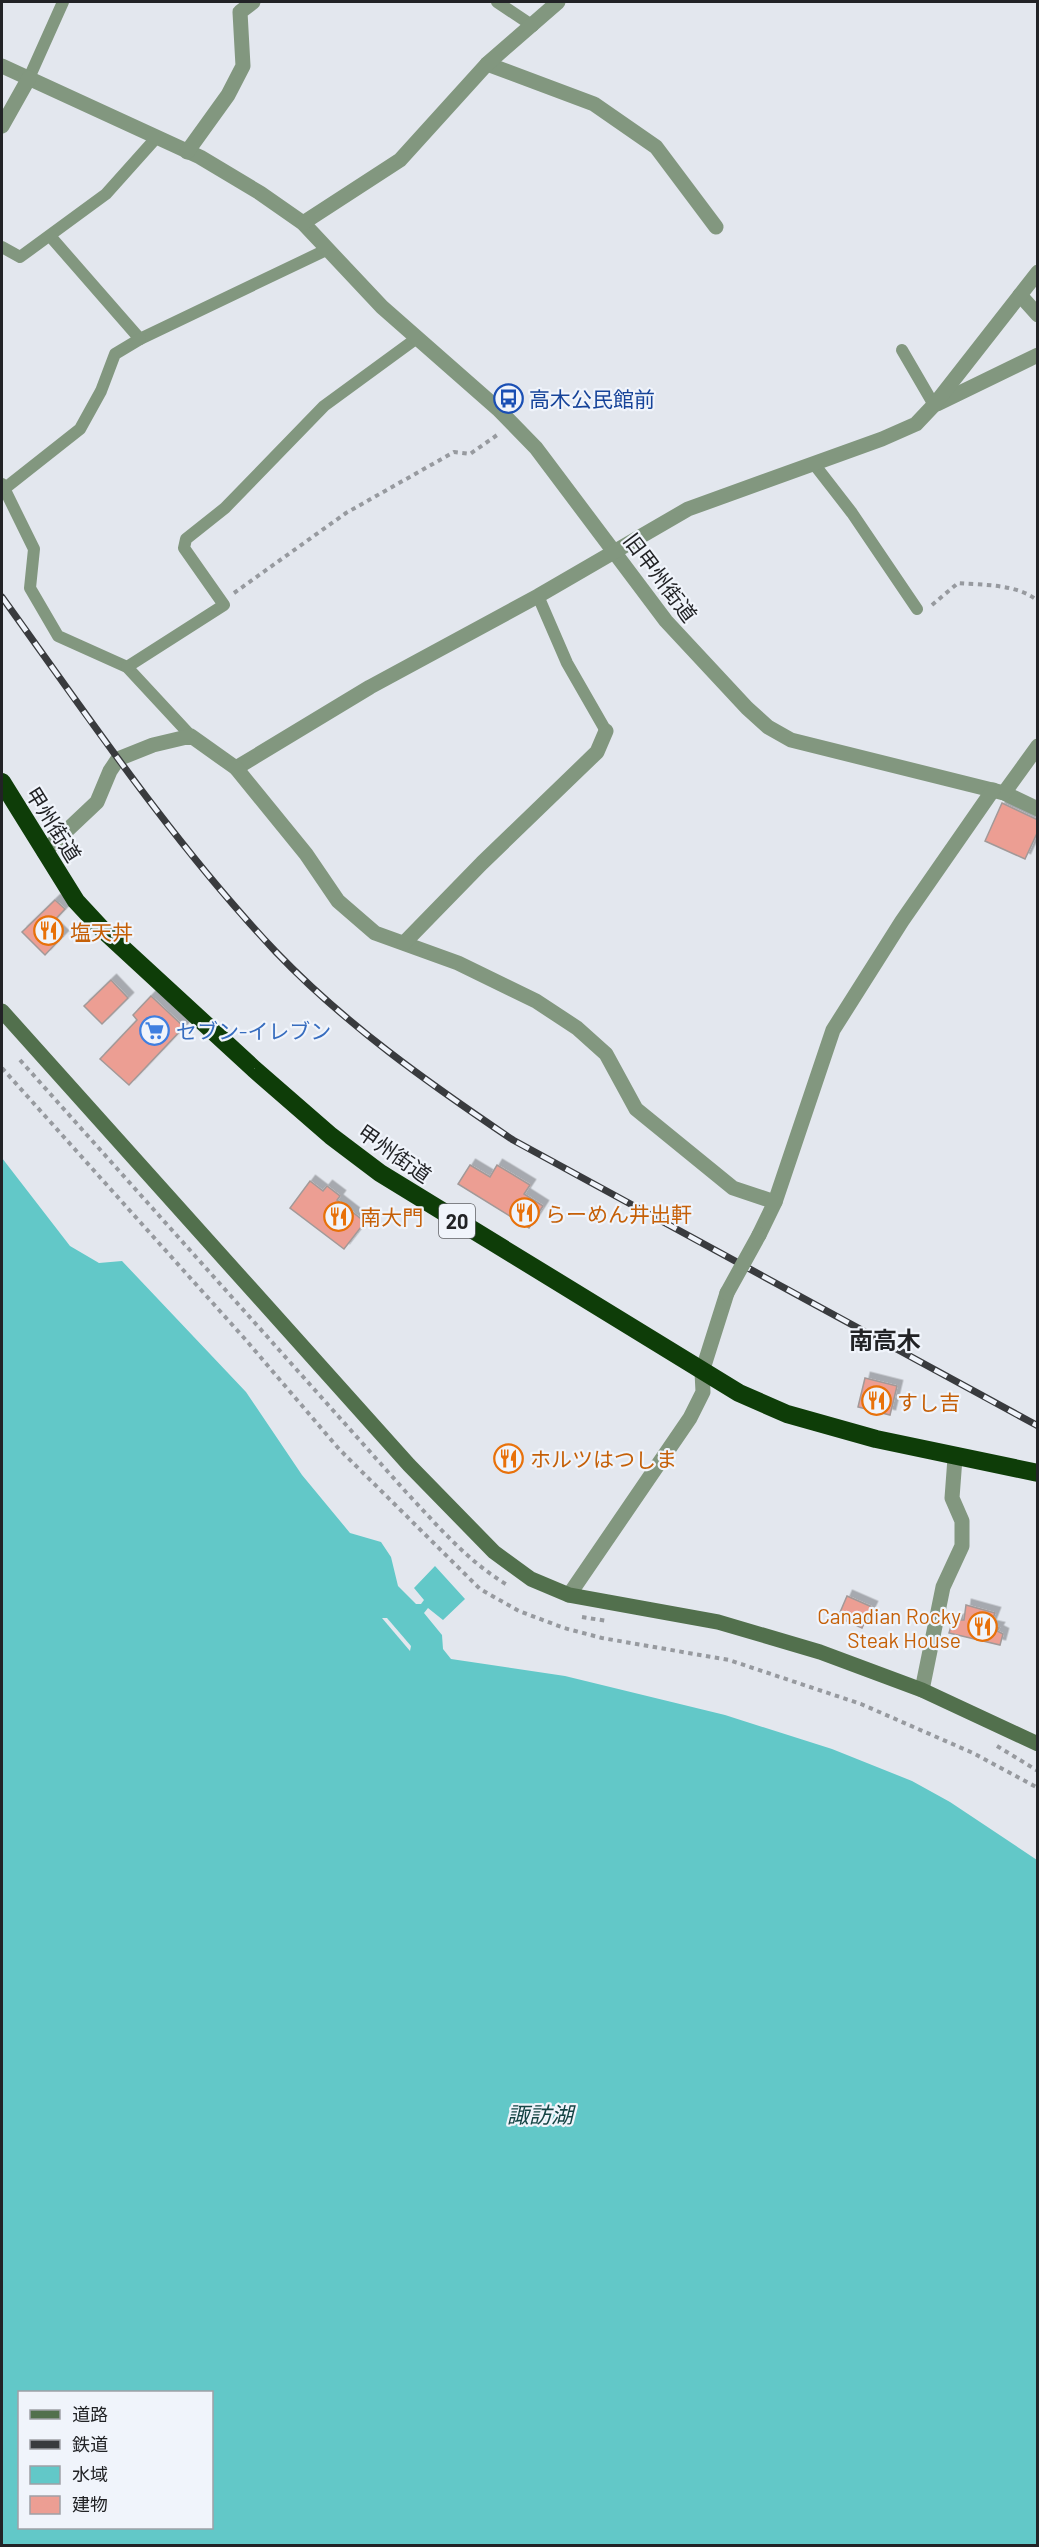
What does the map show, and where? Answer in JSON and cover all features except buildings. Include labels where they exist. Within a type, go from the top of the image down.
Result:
[{"type":"highway","name":"甲州街道","points":[[2,782],[76,901],[102,929],[331,1136],[390,1180],[739,1394],[787,1414],[876,1439],[955,1458],[1038,1473]]},
{"type":"street","points":[[188,152],[228,96],[243,66],[240,12],[253,2]]},
{"type":"street","points":[[303,223],[400,160],[487,64],[558,2]]},
{"type":"street","points":[[487,64],[594,104],[656,147],[716,226]]},
{"type":"street","name":"旧甲州街道","points":[[2,66],[188,152],[260,193],[303,223],[382,308],[536,447],[666,621],[707,668],[768,727],[791,740],[998,791],[1038,809]]},
{"type":"street","points":[[2,126],[29,78]]},
{"type":"street","points":[[236,768],[370,687],[538,596],[688,509],[882,439],[916,423],[934,405],[1038,272]]},
{"type":"street","points":[[1020,295],[1038,315]]},
{"type":"street","points":[[934,405],[1038,355]]},
{"type":"street","points":[[404,944],[482,863],[597,752],[606,731]]},
{"type":"street","points":[[44,852],[97,802],[110,771],[118,759],[153,745],[191,736],[236,768],[306,854],[338,901],[375,933],[458,963],[536,1001],[577,1028],[606,1054],[636,1109],[733,1188],[775,1202]]},
{"type":"street","points":[[569,1595],[690,1418],[703,1392],[702,1372],[727,1293],[775,1202],[833,1030],[902,921],[998,791],[1038,746]]},
{"type":"street","points":[[2,1011],[409,1465],[494,1552],[531,1579],[569,1595],[718,1622],[820,1652],[922,1690],[1038,1744]]},
{"type":"street","points":[[922,1690],[943,1587],[962,1546],[962,1521],[952,1498],[955,1458]]},
{"type":"lane","points":[[29,78],[63,2]]},
{"type":"lane","points":[[497,2],[532,26]]},
{"type":"lane","points":[[2,247],[20,257],[50,236],[106,194],[157,137]]},
{"type":"lane","points":[[50,236],[140,339]]},
{"type":"lane","points":[[191,736],[127,667],[58,636],[30,588],[34,549],[3,486],[80,429],[101,391],[115,354],[140,339],[326,250]]},
{"type":"lane","points":[[127,667],[224,604],[184,548],[186,539],[225,508],[324,406],[417,338]]},
{"type":"lane","points":[[902,350],[934,405]]},
{"type":"lane","points":[[814,464],[852,513],[917,609]]},
{"type":"lane","points":[[538,596],[567,663],[606,731]]},
{"type":"path","points":[[224,604],[236,591],[346,513],[454,452],[470,454],[513,424]]},
{"type":"path","points":[[917,609],[932,605],[958,583],[1001,587],[1030,595],[1038,601]]},
{"type":"path","points":[[17,1056],[414,1500],[486,1573],[518,1592]]},
{"type":"path","points":[[2,1068],[245,1340],[339,1449],[480,1589],[519,1611],[564,1628],[602,1638],[729,1660],[861,1704],[973,1753],[1038,1788]]},
{"type":"path","points":[[571,1614],[594,1620],[616,1622]]},
{"type":"path","points":[[993,1743],[1038,1771]]},
{"type":"water","name":"諏訪湖","points":[[2,1158],[70,1246],[99,1263],[122,1261],[246,1392],[302,1475],[350,1533],[381,1542],[391,1557],[398,1586],[416,1604],[421,1604],[424,1600],[414,1588],[435,1566],[465,1599],[443,1620],[428,1608],[424,1613],[442,1635],[443,1649],[451,1659],[565,1676],[725,1715],[832,1749],[912,1781],[950,1802],[1037,1860],[1037,2545],[2,2545]]},
{"type":"pier","points":[[382,1618],[387,1618],[411,1646],[410,1651]]},
{"type":"railway","points":[[2,597],[133,779],[202,868],[276,952],[360,1029],[420,1075],[513,1140],[1038,1426]]},
{"type":"place","name":"高木公民館前","points":[[508,398]]},
{"type":"place","name":"塩天丼","points":[[49,931]]},
{"type":"place","name":"セブン-イレブン","points":[[155,1030]]},
{"type":"place","name":"らーめん井出軒","points":[[524,1213]]},
{"type":"place","name":"南大門","points":[[339,1216]]},
{"type":"place","name":"すし吉","points":[[876,1401]]},
{"type":"place","name":"ホルツはつしま","points":[[509,1458]]},
{"type":"place","name":"Canadian Rocky Steak House","points":[[982,1627]]},
{"type":"district","name":"南高木","points":[[885,1339]]}]
